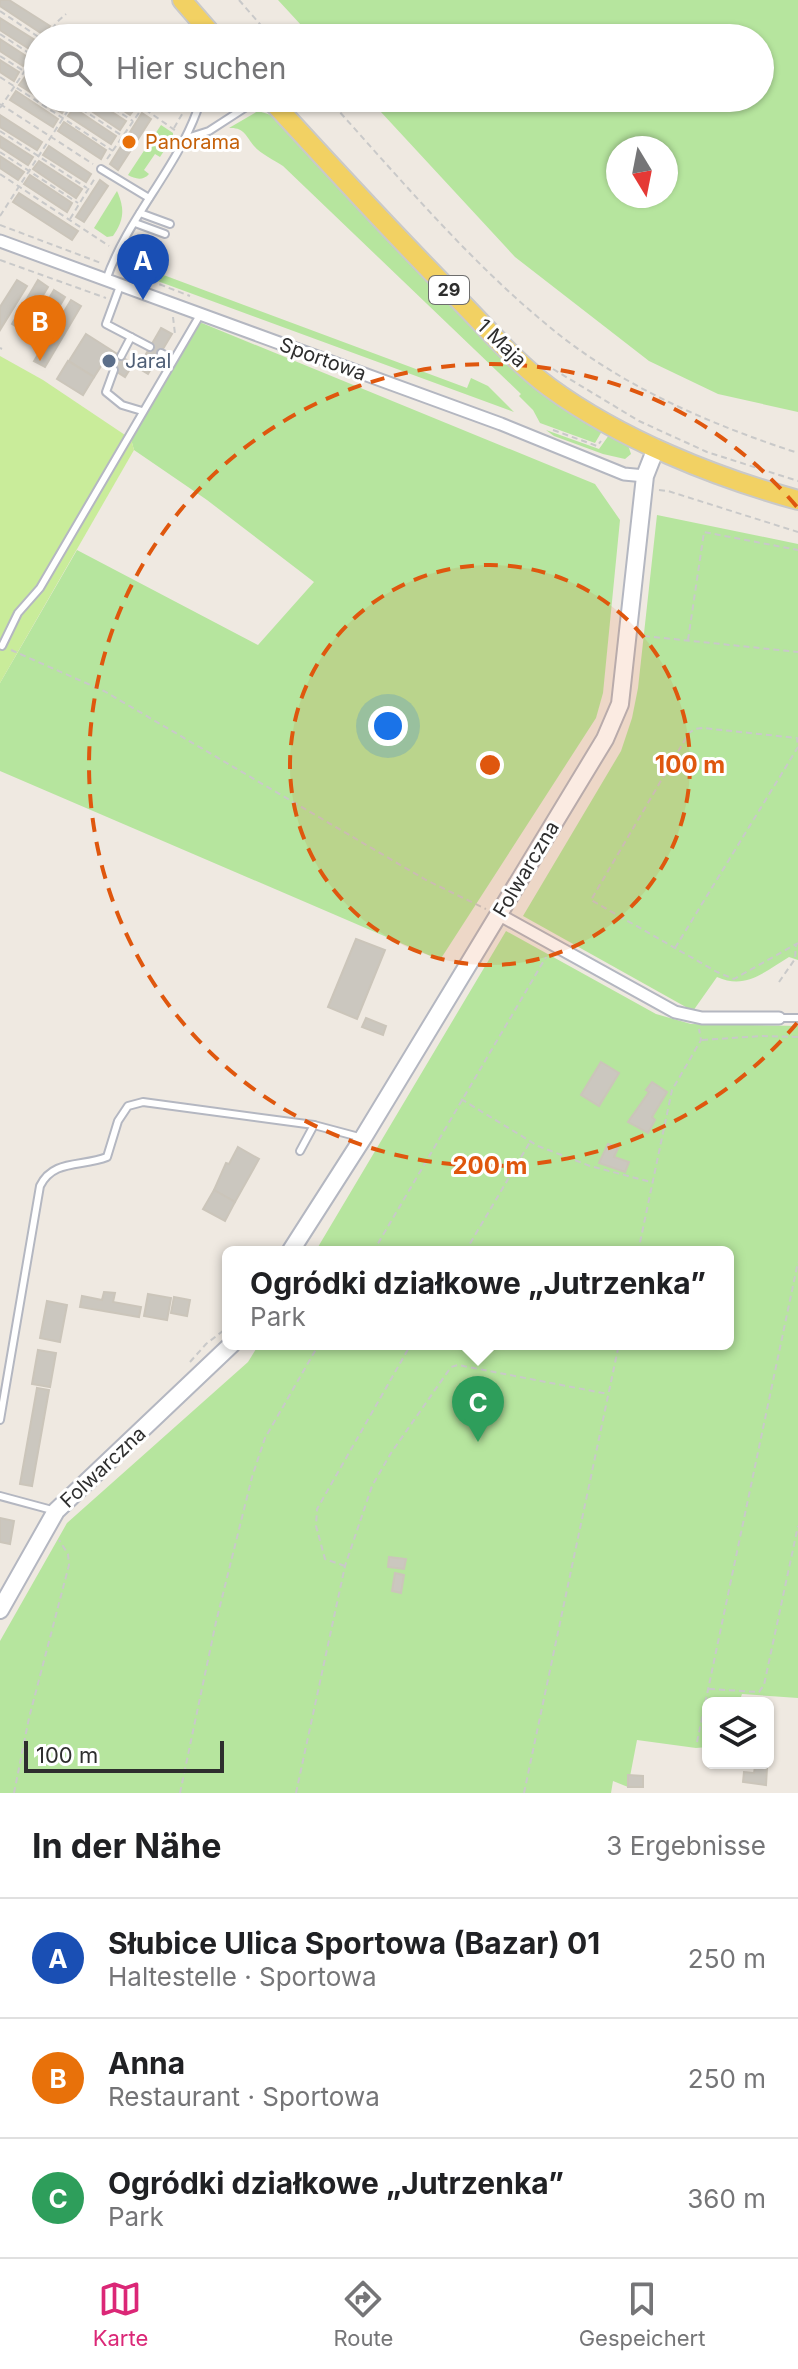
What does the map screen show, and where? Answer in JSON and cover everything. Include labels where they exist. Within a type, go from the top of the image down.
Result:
[{"type":"main road","points":[[182,0],[203,24]]},
{"type":"main road","name":"1 Maja","points":[[282,112],[520,362],[549,387],[614,417],[656,448],[798,500]]},
{"type":"street","name":"Sportowa","points":[[0,241],[501,424],[644,483]]},
{"type":"street","name":"Folwarczna","points":[[294,1246],[363,1138],[605,739],[620,704],[644,483],[656,448]]},
{"type":"street","points":[[498,914],[675,1012],[698,1017],[779,1018]]},
{"type":"street","name":"Folwarczna","points":[[0,1610],[56,1511],[226,1350]]},
{"type":"lane","points":[[106,280],[116,251],[187,138],[197,112]]},
{"type":"lane","points":[[187,138],[209,131],[238,112]]},
{"type":"lane","points":[[101,169],[149,198]]},
{"type":"lane","points":[[140,213],[170,224]]},
{"type":"lane","points":[[135,223],[165,234]]},
{"type":"lane","points":[[120,286],[106,324],[150,347]]},
{"type":"lane","points":[[2,646],[18,613],[40,588],[200,315]]},
{"type":"lane","points":[[121,356],[131,337]]},
{"type":"lane","points":[[161,353],[173,359]]},
{"type":"lane","points":[[114,370],[106,392],[122,405],[142,411]]},
{"type":"lane","points":[[779,1018],[798,1018]]},
{"type":"lane","points":[[0,1420],[40,1186],[46,1175],[58,1168],[107,1157],[118,1121],[128,1106],[143,1102],[314,1125],[363,1138]]},
{"type":"lane","points":[[300,1151],[314,1125]]},
{"type":"lane","points":[[0,1496],[56,1511]]},
{"type":"path","points":[[239,0],[260,24]]},
{"type":"path","points":[[0,11],[24,27]]},
{"type":"path","points":[[55,24],[66,14]]},
{"type":"path","points":[[0,34],[24,50]]},
{"type":"path","points":[[0,56],[24,72],[1,106],[101,169]]},
{"type":"path","points":[[0,77],[24,92]]},
{"type":"path","points":[[54,112],[113,151]]},
{"type":"path","points":[[0,216],[67,112]]},
{"type":"path","points":[[87,112],[123,136]]},
{"type":"path","points":[[119,112],[133,121]]},
{"type":"path","points":[[70,219],[139,112]]},
{"type":"path","points":[[150,112],[187,138]]},
{"type":"path","points":[[173,129],[183,112]]},
{"type":"path","points":[[340,112],[431,213],[548,326],[600,362],[690,412],[743,435],[798,453]]},
{"type":"path","points":[[0,131],[88,189]]},
{"type":"path","points":[[0,152],[79,203]]},
{"type":"path","points":[[0,174],[116,251]]},
{"type":"path","points":[[0,260],[115,300]]},
{"type":"path","points":[[177,307],[173,318],[178,352]]},
{"type":"path","points":[[543,427],[597,446],[614,417],[639,421],[707,452],[798,481]]},
{"type":"path","points":[[644,483],[798,532]]},
{"type":"path","points":[[688,640],[704,532],[798,550]]},
{"type":"path","points":[[627,634],[798,652]]},
{"type":"path","points":[[2,646],[104,691],[426,880],[498,914]]},
{"type":"path","points":[[675,948],[798,747],[797,738],[695,729],[689,733],[591,900],[675,948],[717,972],[734,979],[797,944]]},
{"type":"path","points":[[779,982],[795,959],[797,944]]},
{"type":"path","points":[[376,1246],[553,946]]},
{"type":"path","points":[[639,1246],[672,1090],[701,1040],[698,1017]]},
{"type":"path","points":[[701,1040],[798,1037]]},
{"type":"path","points":[[461,1099],[530,1141],[590,1166],[652,1183]]},
{"type":"path","points":[[469,1246],[530,1141]]},
{"type":"path","points":[[697,1742],[798,1262]]},
{"type":"path","points":[[180,1793],[216,1622],[252,1477],[265,1438],[316,1350]]},
{"type":"path","points":[[345,1566],[325,1559],[316,1526],[317,1509],[408,1350]]},
{"type":"path","points":[[524,1793],[618,1350]]},
{"type":"path","points":[[296,1793],[345,1566],[372,1486],[391,1453],[451,1367],[458,1365],[608,1394]]},
{"type":"path","points":[[708,1689],[759,1692],[764,1685],[798,1526]]},
{"type":"path","points":[[14,1793],[29,1718],[69,1565],[62,1542],[45,1530]]},
{"type":"green space","points":[[278,0],[798,0],[798,412],[718,394],[649,361],[515,257],[381,112],[774,112],[774,24],[300,24]]},
{"type":"green space","points":[[256,112],[268,114],[279,121],[551,399],[602,431],[595,443],[540,423],[533,410],[519,396],[521,394],[283,166],[257,149],[241,131],[229,128]]},
{"type":"green space","points":[[161,125],[173,133],[173,137],[160,157],[155,154],[144,170],[149,174],[144,178],[133,178],[128,175]]},
{"type":"green space","points":[[117,191],[122,209],[121,219],[113,236],[107,237],[94,228]]},
{"type":"green space","points":[[134,264],[467,388],[471,378],[488,386],[514,412],[133,272]]},
{"type":"green space","points":[[197,321],[595,484],[620,520],[603,693],[596,718],[440,960],[0,771],[0,683],[77,550],[258,645],[314,582],[207,500],[134,450],[131,439]]},
{"type":"green space","points":[[0,356],[43,380],[131,439],[134,450],[0,683]]},
{"type":"green space","points":[[546,430],[599,449],[609,435],[628,445],[631,454],[625,459],[603,454],[554,436]]},
{"type":"green space","points":[[657,515],[798,544],[798,960],[789,957],[746,980],[717,977],[693,1011],[523,916],[621,751],[638,688]]},
{"type":"green space","points":[[506,931],[656,1014],[691,1024],[798,1026],[798,1698],[742,1694],[741,1697],[702,1697],[702,1748],[637,1740],[628,1787],[613,1781],[611,1793],[0,1793],[0,1641],[67,1523],[248,1362],[255,1350],[734,1350],[734,1246],[319,1246]]},
{"type":"building","points":[[0,0],[9,0],[47,24],[27,24],[0,6]]},
{"type":"building","points":[[0,18],[24,33],[24,46],[0,30]]},
{"type":"building","points":[[0,39],[24,55],[24,65],[23,66],[0,51]]},
{"type":"building","points":[[0,60],[19,72],[14,81],[0,72]]},
{"type":"building","points":[[16,91],[24,96],[24,109],[10,100]]},
{"type":"building","points":[[29,112],[48,112],[58,119],[53,127]]},
{"type":"building","points":[[71,112],[80,112],[116,136],[111,144],[68,116]]},
{"type":"building","points":[[93,112],[112,112],[126,121],[120,130]]},
{"type":"building","points":[[142,113],[151,119],[118,170],[110,164]]},
{"type":"building","points":[[0,115],[42,142],[37,150],[0,127]]},
{"type":"building","points":[[64,122],[106,150],[101,159],[58,131]]},
{"type":"building","points":[[0,136],[33,157],[28,165],[0,147]]},
{"type":"building","points":[[49,146],[91,174],[86,182],[43,155]]},
{"type":"building","points":[[0,156],[24,172],[18,180],[0,168]]},
{"type":"building","points":[[39,161],[82,189],[76,198],[33,169]]},
{"type":"building","points":[[30,175],[72,203],[67,212],[24,184]]},
{"type":"building","points":[[100,180],[108,186],[84,222],[76,217]]},
{"type":"building","points":[[19,193],[78,231],[72,240],[13,202]]},
{"type":"building","points":[[17,280],[27,286],[0,330],[0,307]]},
{"type":"building","points":[[38,280],[48,287],[22,330],[12,324]]},
{"type":"building","points":[[54,290],[65,297],[39,340],[28,334]]},
{"type":"building","points":[[71,300],[81,306],[45,367],[34,361]]},
{"type":"building","points":[[161,328],[172,334],[148,374],[138,368]]},
{"type":"building","points":[[86,334],[133,364],[125,377],[103,363],[94,377],[69,361]]},
{"type":"building","points":[[68,361],[94,377],[83,395],[57,379]]},
{"type":"building","points":[[356,939],[385,950],[357,1019],[328,1007]]},
{"type":"building","points":[[366,1018],[386,1026],[383,1035],[362,1027]]},
{"type":"building","points":[[601,1062],[619,1073],[599,1106],[581,1095]]},
{"type":"building","points":[[652,1082],[667,1092],[652,1117],[655,1120],[648,1133],[628,1122],[649,1092],[646,1090]]},
{"type":"building","points":[[608,1144],[618,1148],[614,1157],[629,1162],[625,1172],[599,1163]]},
{"type":"building","points":[[238,1147],[259,1159],[235,1202],[214,1190],[226,1163],[229,1164]]},
{"type":"building","points":[[214,1190],[235,1202],[225,1221],[203,1209]]},
{"type":"building","points":[[104,1292],[115,1293],[113,1302],[141,1307],[139,1317],[80,1307],[82,1296],[102,1300]]},
{"type":"building","points":[[148,1294],[171,1298],[167,1320],[144,1316]]},
{"type":"building","points":[[174,1297],[190,1300],[187,1316],[171,1313]]},
{"type":"building","points":[[47,1301],[67,1305],[60,1342],[40,1338]]},
{"type":"building","points":[[38,1350],[56,1353],[50,1387],[32,1384]]},
{"type":"building","points":[[37,1388],[49,1390],[32,1486],[20,1484]]},
{"type":"building","points":[[0,1518],[14,1521],[10,1544],[0,1542]]},
{"type":"building","points":[[389,1557],[406,1559],[404,1569],[388,1567]]},
{"type":"building","points":[[395,1573],[404,1575],[401,1593],[392,1591]]},
{"type":"building","points":[[755,1769],[767,1769],[766,1785],[743,1782],[744,1772],[754,1773]]},
{"type":"building","points":[[628,1775],[643,1776],[643,1787],[628,1787]]},
{"type":"place","name":"Panorama","points":[[129,142]]},
{"type":"place","name":"Słubice Ulica Sportowa (Bazar) 01","points":[[143,300]]},
{"type":"place","name":"Anna","points":[[40,361]]},
{"type":"place","name":"Jaral","points":[[109,361]]},
{"type":"place","name":"Ogródki działkowe „Jutrzenka”","points":[[478,1442]]}]
